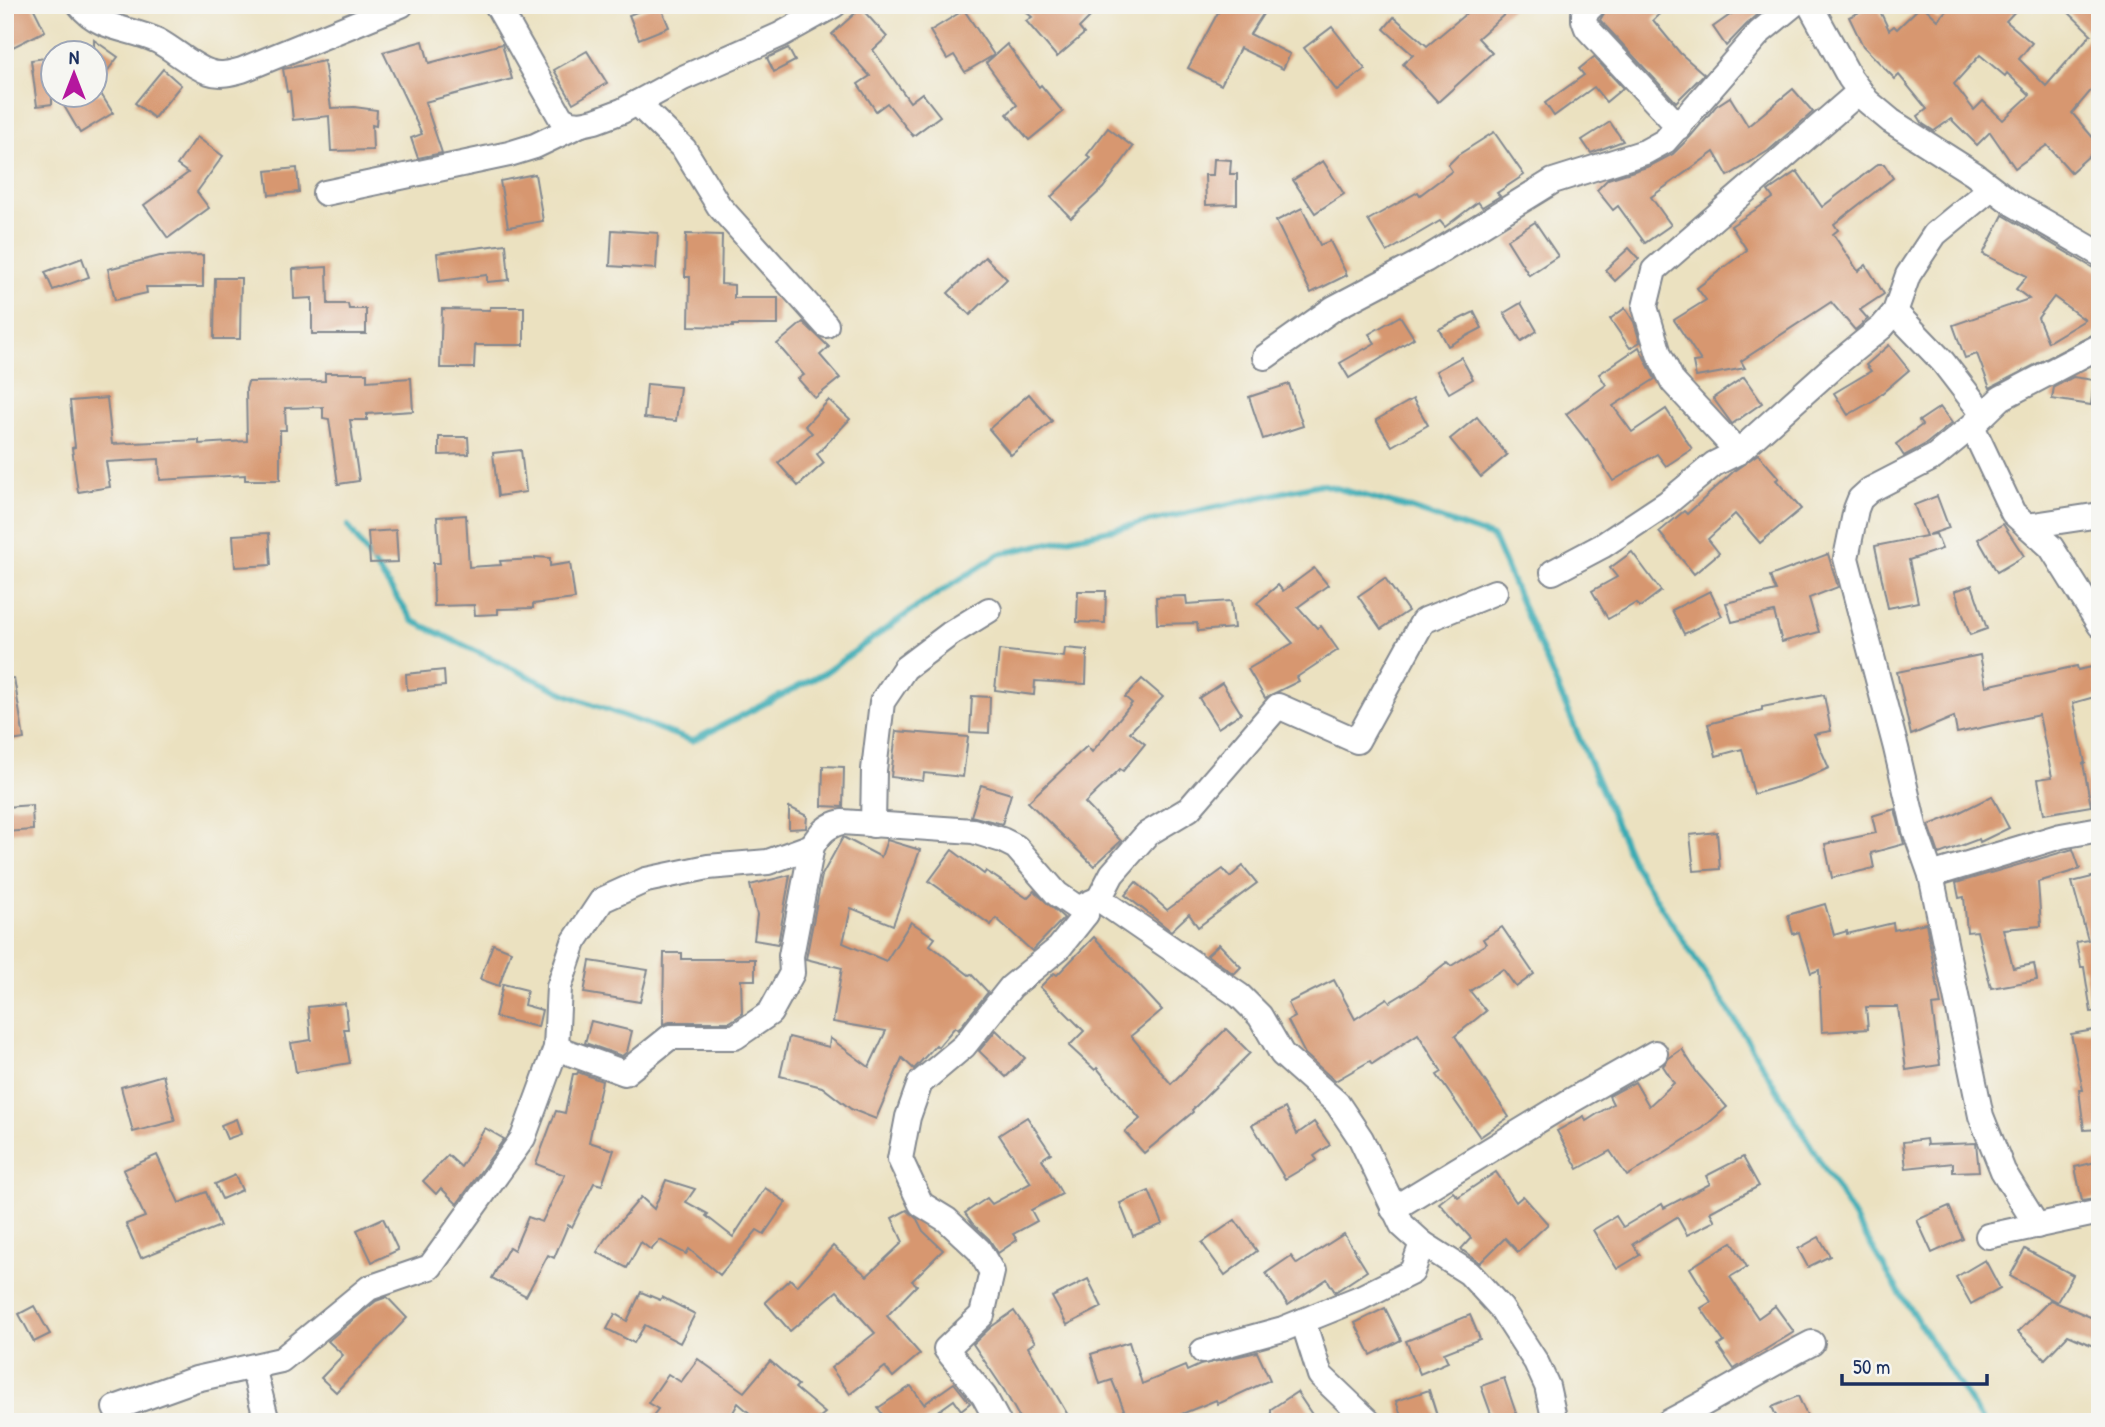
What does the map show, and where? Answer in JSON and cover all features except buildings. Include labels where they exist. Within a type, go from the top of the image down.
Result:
[{"type":"street","points":[[80,5],[100,23],[156,40],[209,72],[219,74],[242,70],[401,5]]},
{"type":"street","points":[[497,5],[561,118],[581,124]]},
{"type":"street","points":[[324,193],[536,146],[581,124],[595,121],[637,103],[780,35],[834,5]]},
{"type":"street","points":[[1593,5],[1584,14],[1587,28],[1679,127]]},
{"type":"street","points":[[1265,357],[1334,308],[1425,260],[1553,181],[1645,152],[1665,141],[1760,32],[1793,5]]},
{"type":"street","points":[[1810,5],[1850,78],[1867,101],[1891,121],[2012,203],[2100,254]]},
{"type":"street","points":[[1738,452],[1673,382],[1659,354],[1645,307],[1654,271],[1860,91]]},
{"type":"street","points":[[637,103],[684,149],[719,206],[826,325]]},
{"type":"street","points":[[1553,572],[1602,546],[1667,503],[1714,464],[1738,452],[1882,327],[1895,312],[1908,275],[1935,234],[1991,188]]},
{"type":"street","points":[[1895,312],[1943,362],[1978,420],[2012,513],[2051,547],[2100,625]]},
{"type":"street","points":[[2037,1226],[2003,1171],[1981,1116],[1931,876],[1915,830],[1846,558],[1860,499],[1870,489],[1934,457],[2001,398],[2100,346]]},
{"type":"street","points":[[2027,526],[2100,515]]},
{"type":"street","points":[[998,1422],[984,1396],[946,1349],[982,1315],[992,1272],[979,1250],[947,1220],[921,1204],[900,1159],[908,1117],[919,1083],[964,1046],[1011,987],[1059,948],[1093,907],[1112,874],[1147,834],[1189,809],[1278,706],[1357,741],[1423,621],[1495,592]]},
{"type":"street","points":[[873,825],[874,770],[882,702],[905,668],[950,634],[989,610]]},
{"type":"street","points":[[556,1048],[625,1073],[670,1037],[735,1037],[770,1013],[792,973],[794,933],[812,846],[820,833],[831,824],[842,822],[974,831],[1002,840],[1016,847],[1057,894],[1093,907],[1240,996],[1260,1016],[1282,1054],[1337,1103],[1361,1139],[1402,1225],[1422,1243],[1469,1273],[1501,1308],[1536,1362],[1547,1387],[1555,1422]]},
{"type":"street","points":[[1931,876],[2061,836],[2100,829]]},
{"type":"street","points":[[122,1422],[115,1408],[196,1379],[281,1360],[369,1288],[429,1267],[523,1138],[556,1048],[559,987],[574,942],[602,900],[646,880],[708,867],[768,862],[812,846]]},
{"type":"street","points":[[1393,1209],[1655,1053]]},
{"type":"street","points":[[1987,1236],[2100,1212]]},
{"type":"street","points":[[1203,1351],[1283,1329],[1360,1298],[1412,1272],[1422,1243]]},
{"type":"street","points":[[1303,1321],[1320,1375],[1369,1422]]},
{"type":"street","points":[[1669,1422],[1812,1343]]},
{"type":"street","points":[[253,1367],[267,1422]]},
{"type":"waterway","points":[[348,526],[413,621],[568,695],[692,741],[823,674],[911,611],[999,554],[1321,484],[1409,508],[1493,537],[1633,863],[1738,1025],[1896,1287],[1983,1422]]}]
